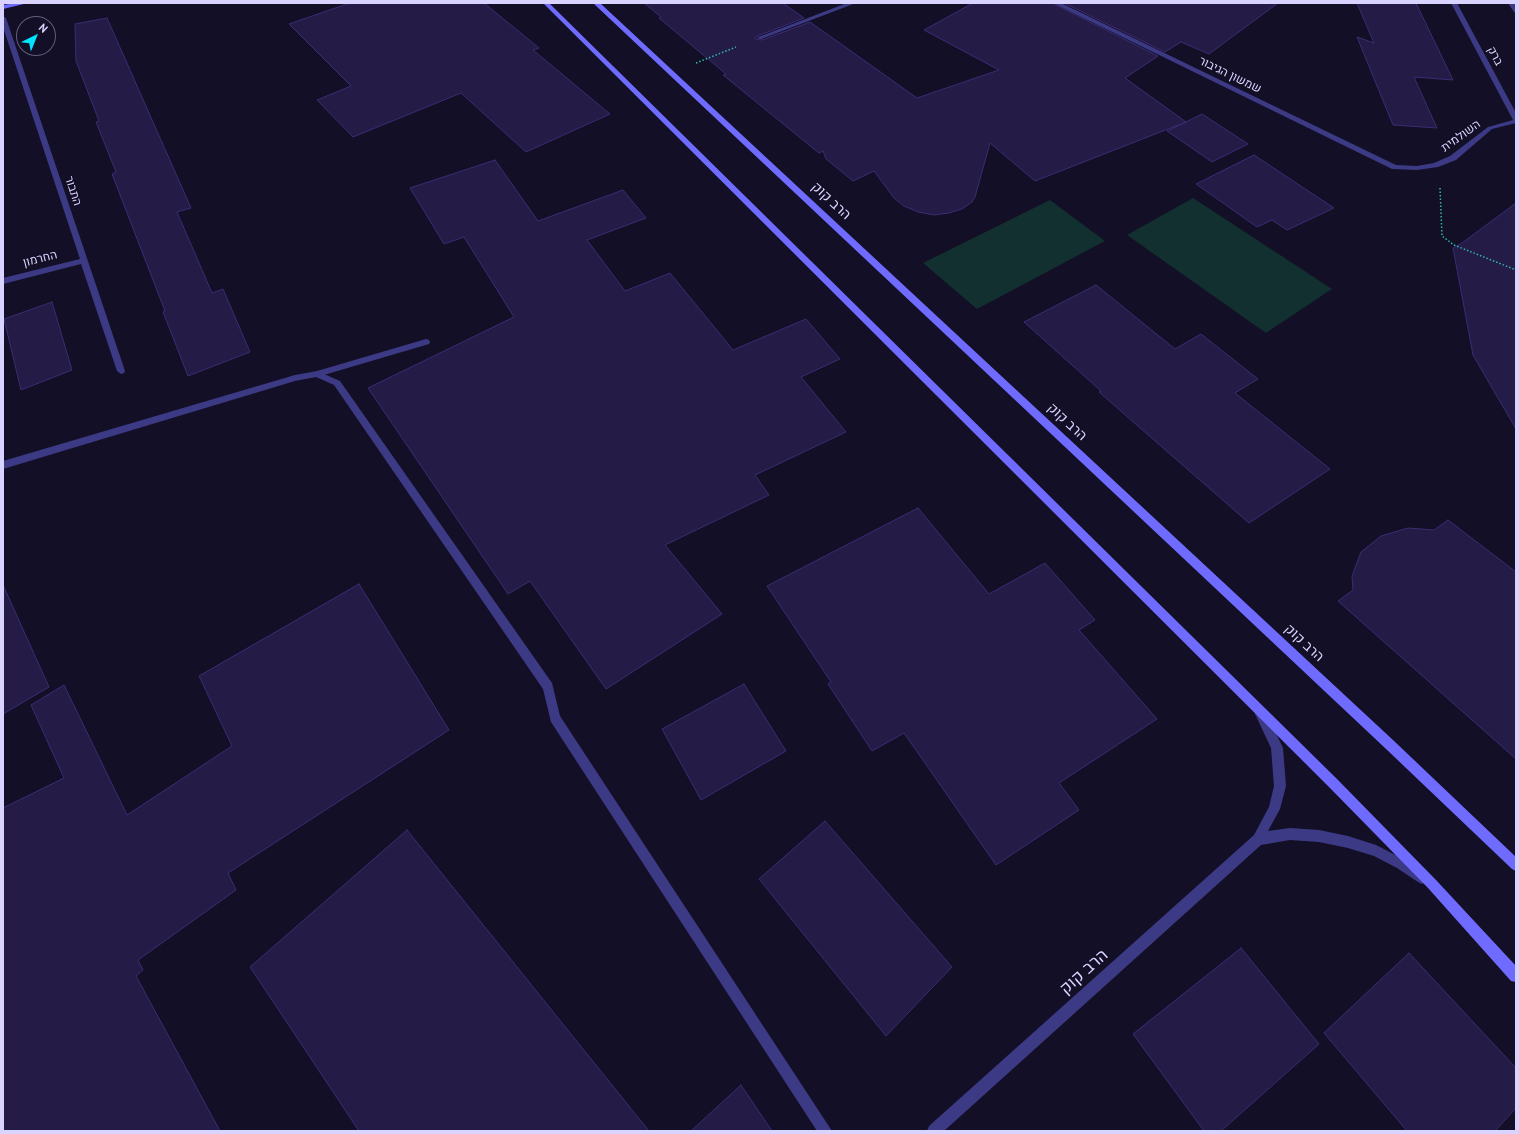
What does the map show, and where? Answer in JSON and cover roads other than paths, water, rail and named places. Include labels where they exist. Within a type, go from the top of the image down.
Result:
[{"type":"main road","points":[[3,7],[25,3]]},
{"type":"main road","name":"הרב קוק","points":[[546,3],[1333,783],[1432,884],[1516,976]]},
{"type":"main road","name":"הרב קוק","points":[[596,3],[1390,744],[1516,865]]},
{"type":"street","points":[[759,38],[853,3]]},
{"type":"street","name":"שמשון הגיבור","points":[[1056,3],[1395,167]]},
{"type":"street","name":"ברק","points":[[1454,3],[1516,120]]},
{"type":"street","points":[[1511,3],[1516,11]]},
{"type":"street","name":"התבור","points":[[3,18],[121,371]]},
{"type":"street","name":"השולמית","points":[[1395,167],[1417,168],[1435,165],[1453,158],[1490,128],[1516,120]]},
{"type":"street","name":"החרמון","points":[[3,281],[83,261]]},
{"type":"street","points":[[3,465],[295,378],[317,374],[426,342]]},
{"type":"street","points":[[317,374],[337,382],[548,687],[555,718],[825,1131]]},
{"type":"street","name":"הרב קוק","points":[[934,1131],[1258,839],[1274,809],[1280,786],[1277,748],[1258,709]]},
{"type":"street","name":"הרב קוק","points":[[1258,839],[1290,834],[1319,836],[1348,842],[1376,851],[1432,884]]}]
